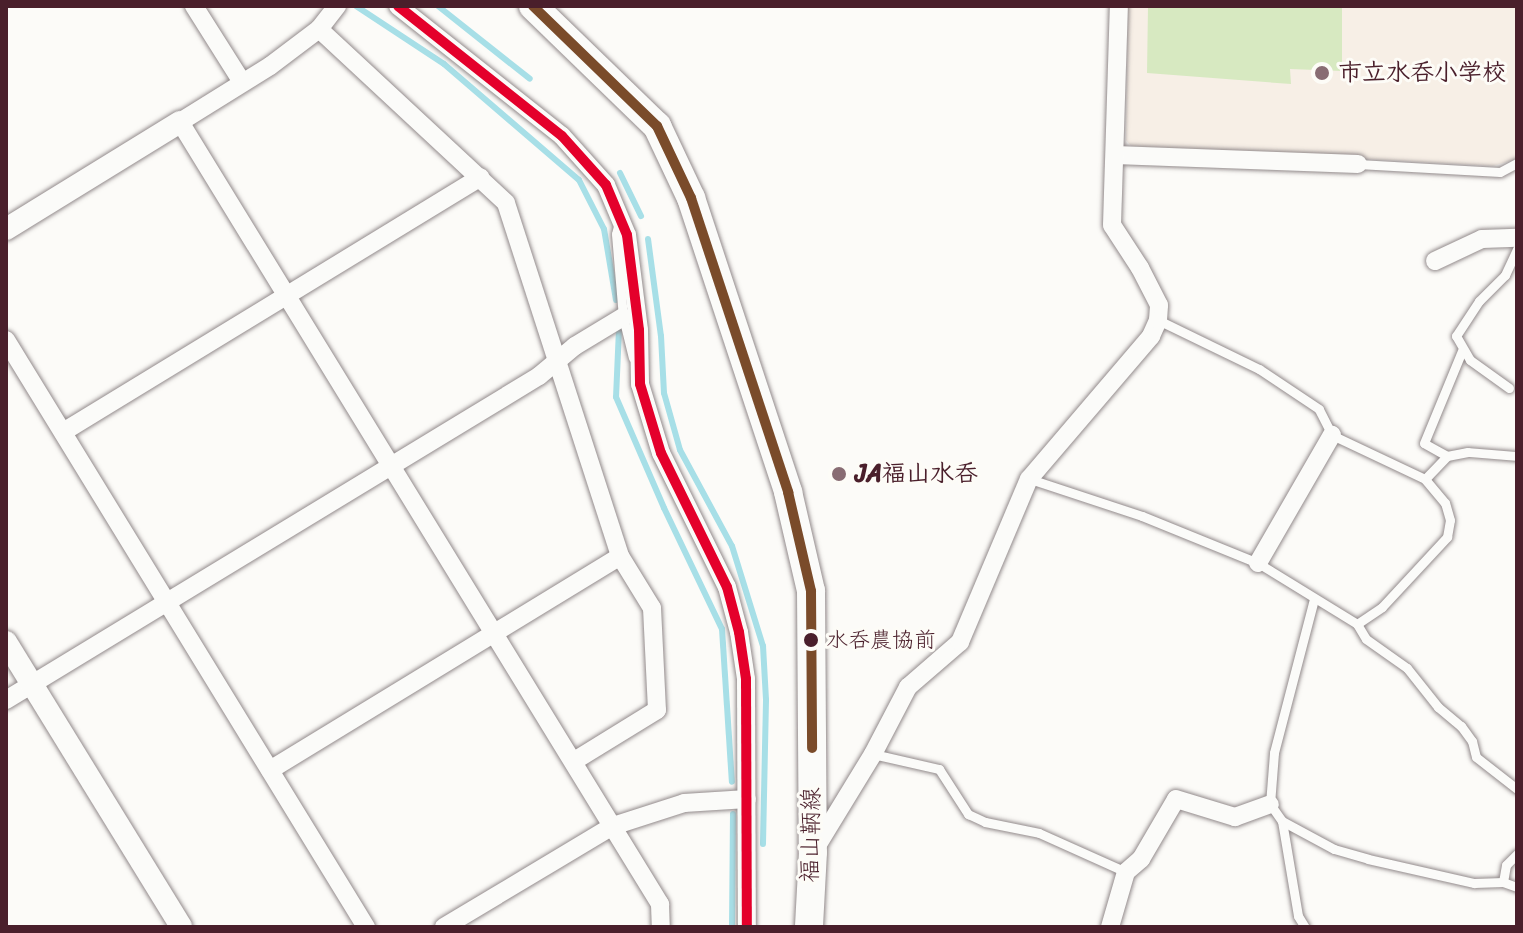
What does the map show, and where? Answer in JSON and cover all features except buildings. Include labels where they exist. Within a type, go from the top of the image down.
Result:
[{"type":"main road","name":"福山鞆線","points":[[533,6],[657,126],[691,198],[779,462],[811,591],[813,852],[809,927]]},
{"type":"street","points":[[194,6],[242,82]]},
{"type":"street","points":[[6,229],[270,66],[319,29],[337,6]]},
{"type":"street","points":[[398,6],[562,136],[606,185],[627,235],[639,330],[640,384],[661,453],[727,587],[739,632],[746,679],[747,927]]},
{"type":"street","points":[[813,852],[873,754],[908,687],[960,642],[1029,479],[1151,336],[1158,320],[1159,305],[1112,225],[1119,6]]},
{"type":"street","points":[[319,29],[506,203],[620,556],[652,608],[657,710],[574,761]]},
{"type":"street","points":[[180,122],[660,904],[661,927]]},
{"type":"street","points":[[1115,155],[1358,164]]},
{"type":"street","points":[[63,432],[480,177]]},
{"type":"street","points":[[1435,261],[1482,239],[1517,238]]},
{"type":"street","points":[[6,700],[539,376],[575,346],[623,317]]},
{"type":"street","points":[[6,340],[366,927]]},
{"type":"street","points":[[1258,563],[1332,435]]},
{"type":"street","points":[[270,770],[496,635],[620,556]]},
{"type":"street","points":[[6,642],[181,927]]},
{"type":"street","points":[[444,927],[613,826],[684,803],[747,799]]},
{"type":"street","points":[[1110,927],[1126,872],[1141,859],[1176,799],[1235,817],[1270,804]]},
{"type":"lane","points":[[1358,164],[1500,172],[1517,163]]},
{"type":"lane","points":[[620,220],[616,234],[623,317],[640,384]]},
{"type":"lane","points":[[1509,388],[1462,351],[1456,336],[1505,275],[1517,249]]},
{"type":"lane","points":[[1158,320],[1259,369],[1319,409],[1332,435],[1425,479],[1445,503],[1450,520],[1447,537],[1382,607],[1357,624]]},
{"type":"lane","points":[[1447,456],[1424,443],[1462,351]]},
{"type":"lane","points":[[1425,479],[1447,456],[1468,452],[1517,456]]},
{"type":"lane","points":[[1029,479],[1142,516],[1258,563],[1357,624],[1366,639],[1407,668],[1438,707],[1461,726],[1472,741],[1476,757],[1517,789]]},
{"type":"lane","points":[[1305,927],[1298,916],[1282,821],[1270,804],[1279,728],[1314,599]]},
{"type":"lane","points":[[873,754],[939,769],[968,814],[985,822],[1039,833],[1126,872]]},
{"type":"lane","points":[[1282,821],[1334,849],[1368,859],[1474,883],[1503,882],[1517,887]]},
{"type":"lane","points":[[1503,882],[1506,865],[1517,854]]},
{"type":"shaded area","name":"市立水呑小学校","points":[[1128,6],[1517,6],[1517,159],[1493,166],[1131,146],[1126,140]]},
{"type":"green space","points":[[1148,6],[1342,6],[1342,71],[1290,69],[1291,84],[1147,73]]},
{"type":"waterway","points":[[356,6],[444,64],[579,180],[604,229],[616,300]]},
{"type":"waterway","points":[[438,6],[530,79]]},
{"type":"waterway","points":[[620,173],[641,216]]},
{"type":"waterway","points":[[648,239],[661,336],[664,393],[680,450],[732,546],[763,646],[766,700],[763,844]]},
{"type":"waterway","points":[[619,329],[616,397],[664,508],[722,629],[732,782]]},
{"type":"waterway","points":[[732,927],[733,814]]},
{"type":"transit line","points":[[398,6],[562,136],[606,185],[627,235],[639,330],[640,384],[661,453],[727,587],[739,632],[746,679],[747,927]]},
{"type":"transit line","points":[[533,6],[657,126],[691,198],[788,492],[811,591],[812,748]]},
{"type":"place","name":"市立水呑小学校","points":[[1322,73]]},
{"type":"place","name":"JA福山水呑","points":[[839,474]]},
{"type":"place","name":"水呑農協前","points":[[811,640]]}]
